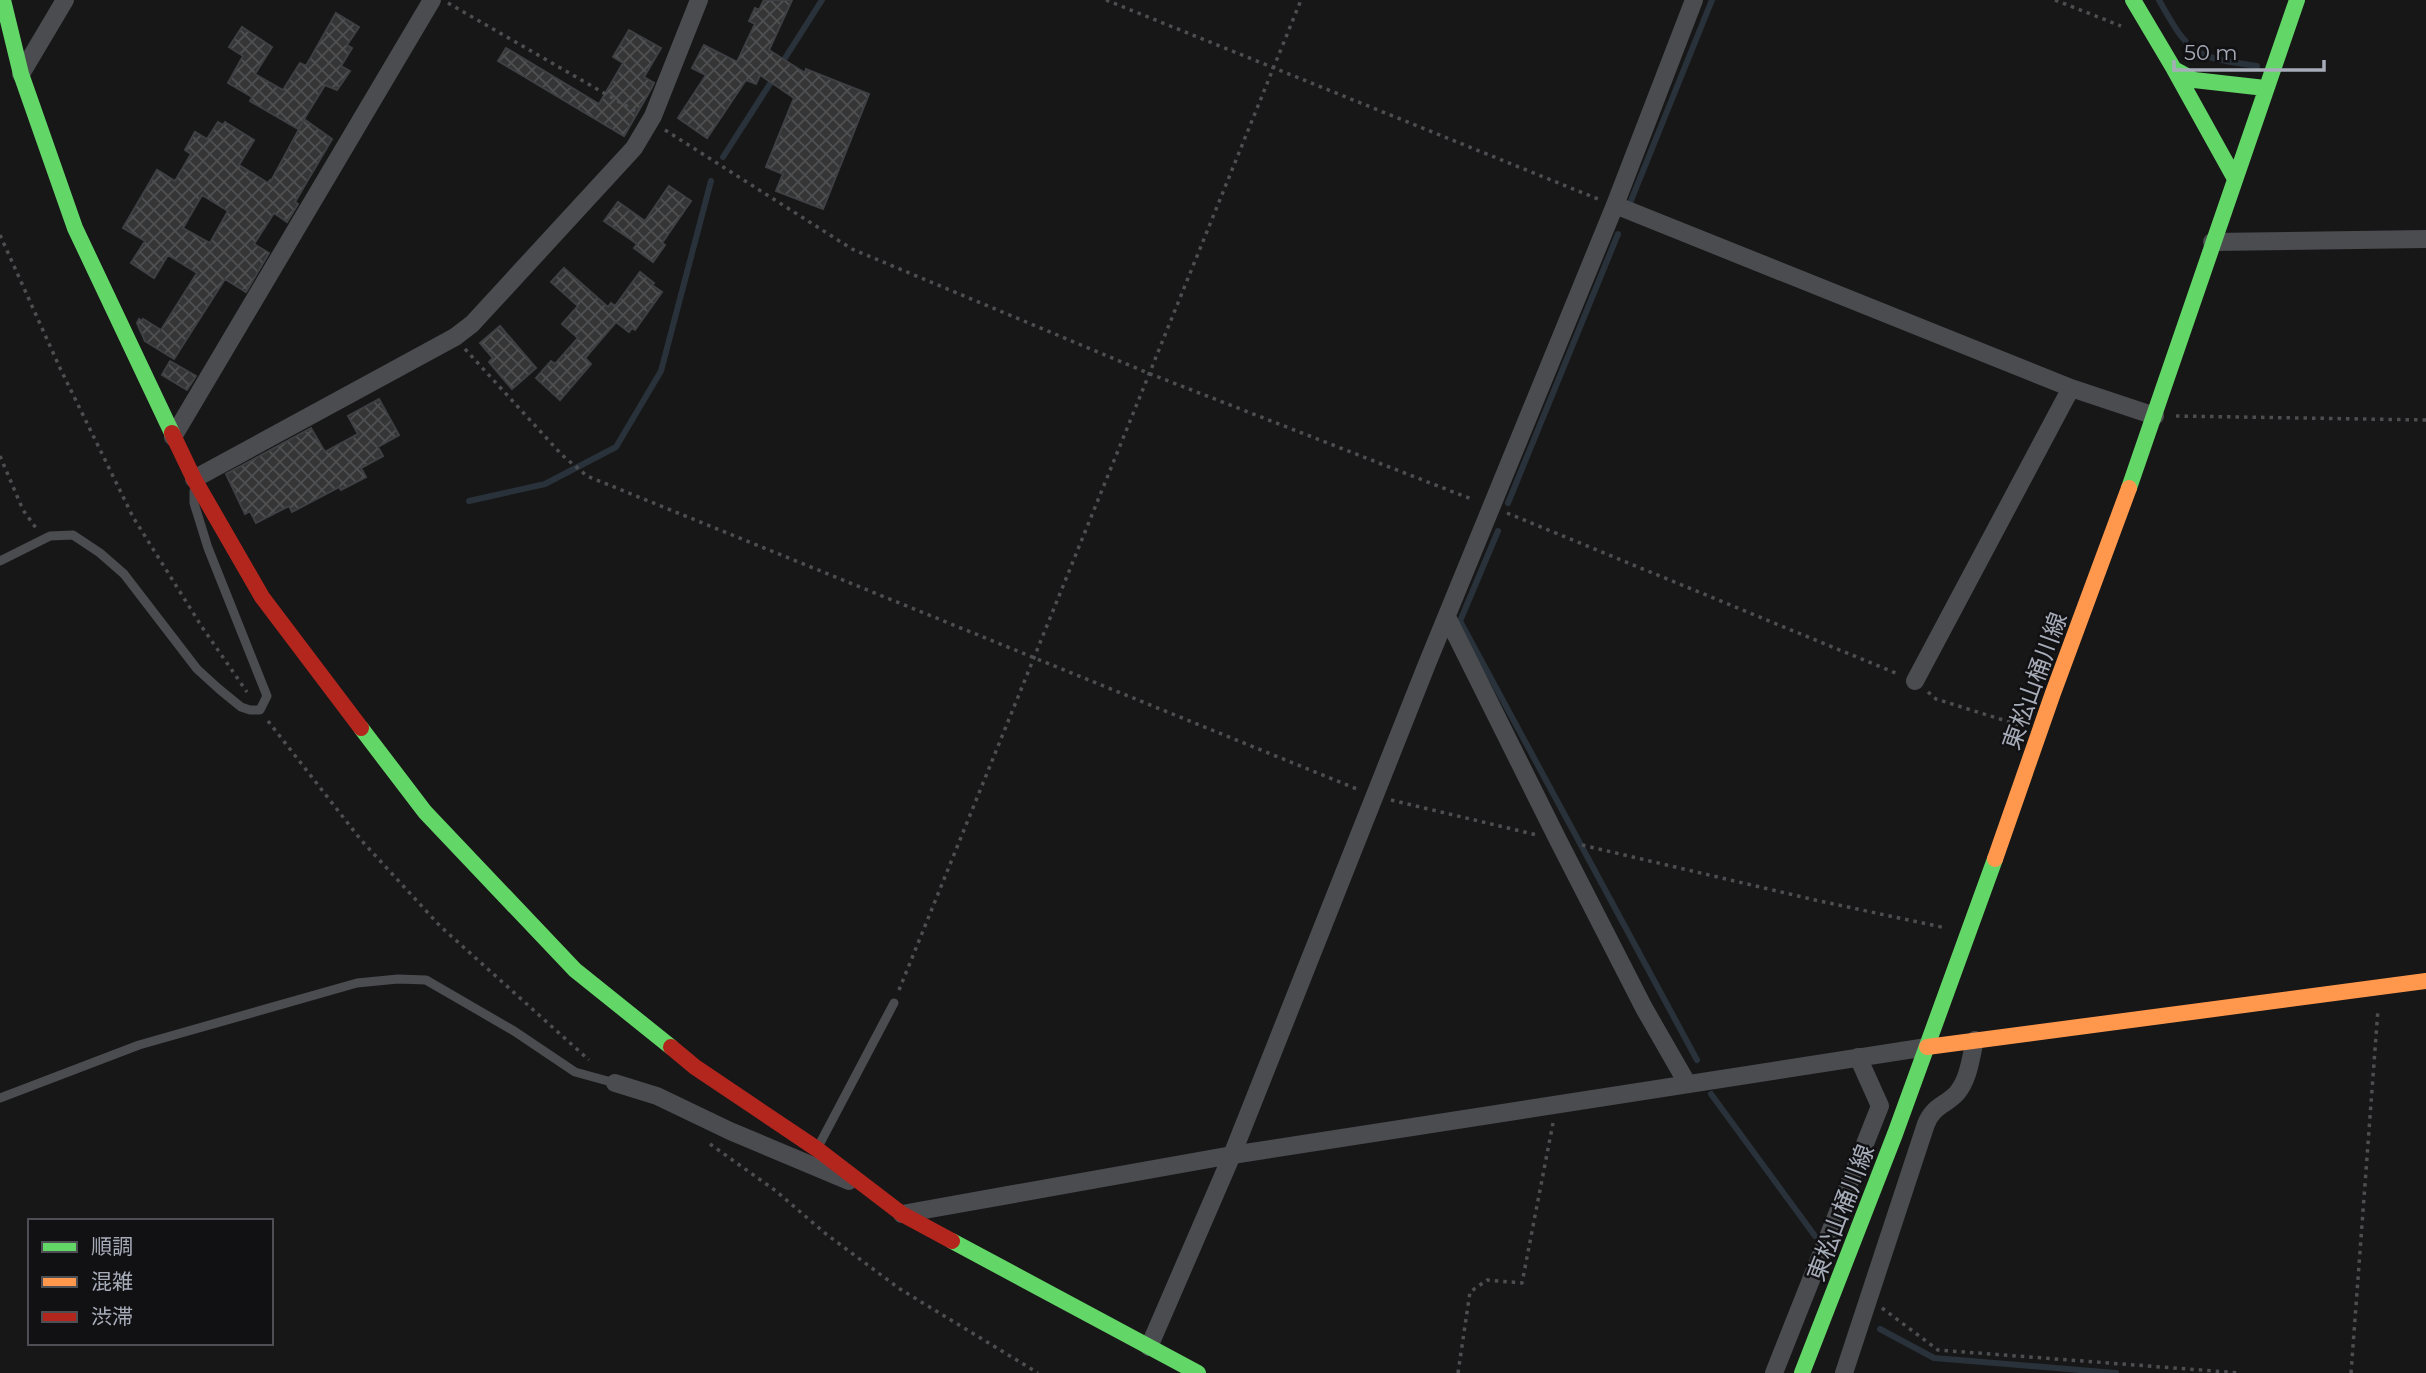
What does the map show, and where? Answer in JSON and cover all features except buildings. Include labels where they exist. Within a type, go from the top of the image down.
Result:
[{"type":"street","points":[[3,0],[21,74],[75,228],[194,479],[262,597],[425,812],[575,970],[695,1067],[817,1149],[902,1214],[1198,1373]]},
{"type":"street","points":[[21,74],[65,0]]},
{"type":"street","points":[[173,438],[432,0]]},
{"type":"street","points":[[194,479],[455,337],[472,324],[634,148],[650,120],[699,0]]},
{"type":"street","points":[[1149,1347],[1232,1156],[1491,507],[1615,205],[1694,0]]},
{"type":"street","points":[[2133,0],[2234,177]]},
{"type":"street","name":"東松山桶川線","points":[[1802,1373],[1859,1232],[1970,933],[2039,732],[2155,416],[2264,88],[2297,0]]},
{"type":"street","points":[[2174,69],[2194,80],[2264,88]]},
{"type":"street","points":[[1615,205],[2071,388],[2155,416]]},
{"type":"street","points":[[2212,242],[2426,239]]},
{"type":"street","points":[[1915,681],[2071,388]]},
{"type":"street","points":[[1447,617],[1644,1008],[1687,1083]]},
{"type":"street","points":[[902,1214],[1232,1156],[1687,1083],[1975,1040],[2426,981]]},
{"type":"street","points":[[1844,1373],[1926,1124],[1936,1108],[1955,1095],[1962,1086],[1975,1040]]},
{"type":"street","points":[[1774,1373],[1880,1107],[1858,1057]]},
{"type":"street","points":[[615,1083],[657,1096],[730,1131],[872,1191]]},
{"type":"lane","points":[[0,561],[50,536],[73,536],[100,553],[124,574],[197,668],[241,707],[260,710],[268,696],[208,548],[194,503],[194,479]]},
{"type":"lane","points":[[0,1098],[139,1045],[357,983],[398,979],[426,980],[514,1031],[575,1072],[615,1083]]},
{"type":"lane","points":[[817,1149],[894,1003]]},
{"type":"path","points":[[443,0],[650,120],[852,249],[1148,373],[1491,507],[1915,681],[1936,699],[2039,732]]},
{"type":"path","points":[[1107,0],[1615,205]]},
{"type":"path","points":[[894,1003],[1301,0]]},
{"type":"path","points":[[2055,0],[2154,38]]},
{"type":"path","points":[[0,235],[60,368],[133,517],[202,627],[260,710],[361,840],[440,926],[615,1083]]},
{"type":"path","points":[[455,337],[562,455],[587,476],[1375,796],[1815,901],[1970,933]]},
{"type":"path","points":[[2155,416],[2426,420]]},
{"type":"path","points":[[0,456],[23,510],[33,526],[50,536]]},
{"type":"path","points":[[2351,1373],[2380,987]]},
{"type":"path","points":[[1458,1373],[1470,1292],[1487,1280],[1522,1283],[1557,1104]]},
{"type":"path","points":[[707,1142],[776,1191],[826,1234],[900,1289],[1038,1373]]},
{"type":"path","points":[[1868,1297],[1938,1350],[2240,1373]]},
{"type":"waterway","points":[[780,66],[822,0]]},
{"type":"waterway","points":[[1630,203],[1712,0]]},
{"type":"waterway","points":[[2159,0],[2179,33],[2196,51],[2220,60],[2257,66]]},
{"type":"waterway","points":[[723,157],[775,76]]},
{"type":"waterway","points":[[469,501],[545,484],[616,447],[661,371],[711,181]]},
{"type":"waterway","points":[[1508,503],[1618,234]]},
{"type":"waterway","points":[[1498,531],[1460,621],[1697,1060]]},
{"type":"waterway","points":[[1711,1094],[1815,1236]]},
{"type":"waterway","points":[[1880,1329],[1934,1358],[2116,1373]]},
{"type":"traffic: fast","points":[[3,0],[21,74],[75,228],[172,433]]},
{"type":"traffic: fast","points":[[2133,0],[2174,69],[2194,80],[2265,88]]},
{"type":"traffic: fast","points":[[2129,488],[2297,0]]},
{"type":"traffic: fast","points":[[2174,69],[2234,177]]},
{"type":"traffic: fast","points":[[361,728],[425,812],[575,970],[671,1047]]},
{"type":"traffic: fast","points":[[1802,1373],[1895,1134],[1995,859]]},
{"type":"traffic: fast","points":[[952,1241],[1198,1373]]},
{"type":"traffic: slow","points":[[1995,859],[2129,488]]},
{"type":"traffic: slow","points":[[1927,1047],[2426,981]]},
{"type":"traffic: jam","points":[[172,433],[194,479],[262,597],[361,728]]},
{"type":"traffic: jam","points":[[671,1047],[695,1067],[817,1149],[902,1214],[952,1241]]}]
